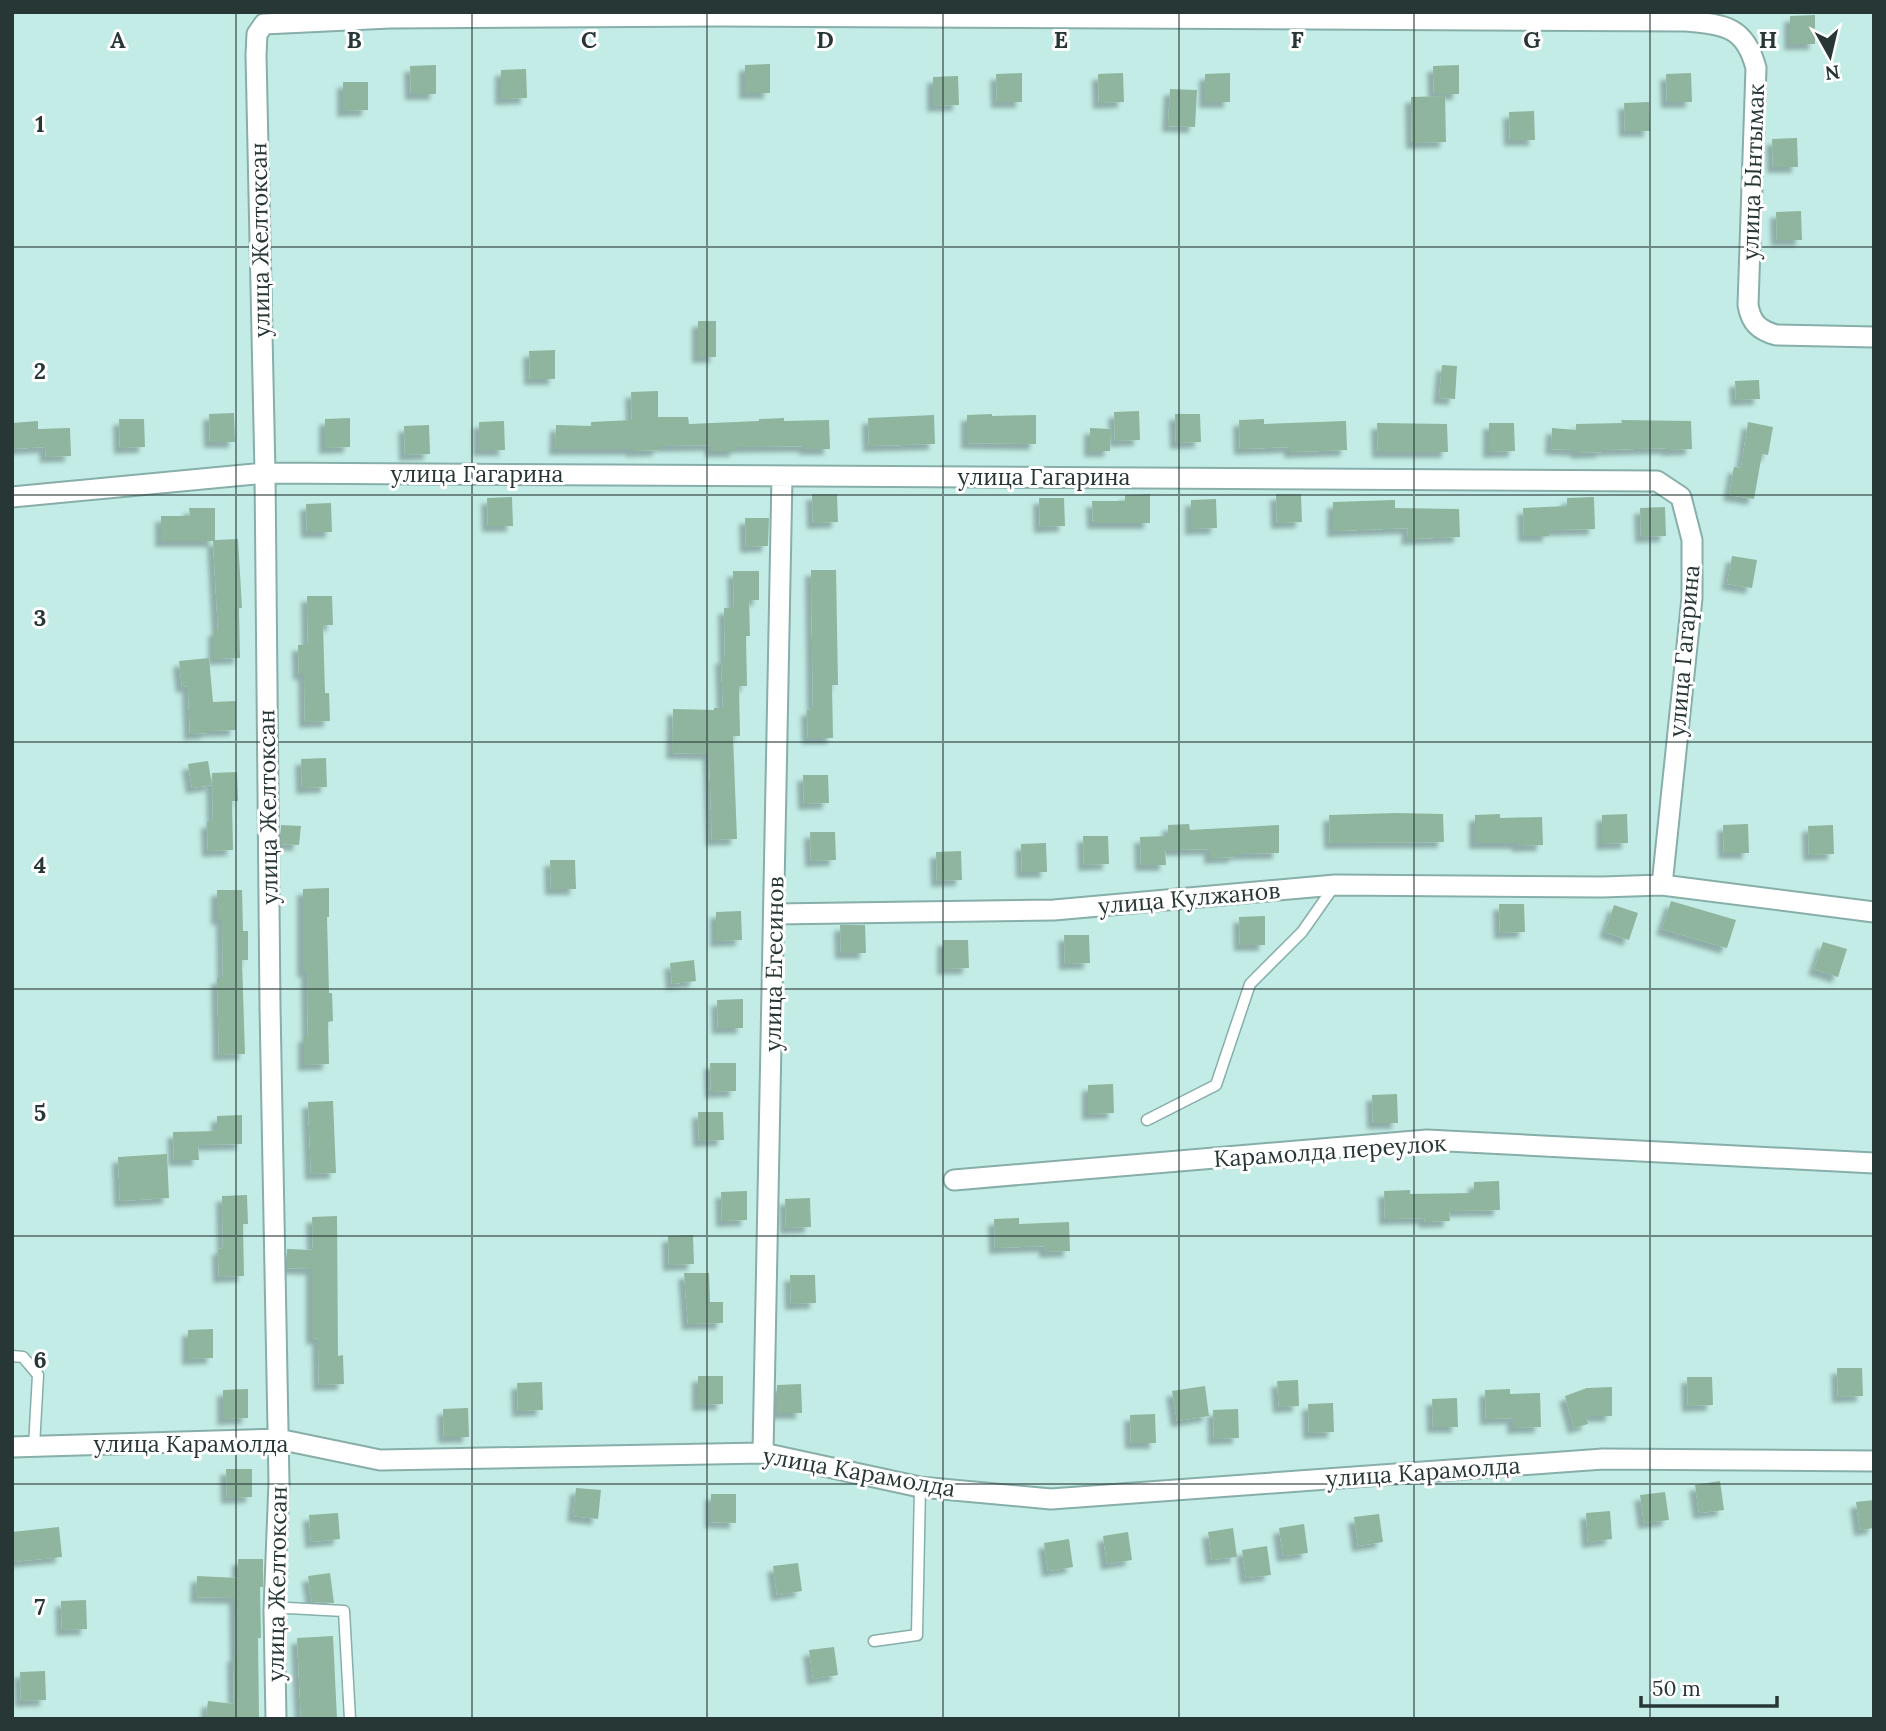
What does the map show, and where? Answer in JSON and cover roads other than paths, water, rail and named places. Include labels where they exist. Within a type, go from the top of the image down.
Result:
[{"type":"street","name":"улица Ынтымак","points":[[390,18],[733,16],[1686,21],[1713,24],[1739,33],[1748,44],[1756,68],[1748,305],[1750,316],[1764,331],[1776,335],[1874,337]]},
{"type":"street","name":"улица Желтоксан","points":[[276,1719],[274,1610],[278,1439],[257,34],[264,18],[390,18]]},
{"type":"street","name":"улица Гагарина","points":[[12,497],[265,473],[1657,481],[1681,496],[1692,540],[1692,598],[1662,885]]},
{"type":"street","name":"улица Егесинов","points":[[763,1453],[782,476]]},
{"type":"street","name":"улица Кулжанов","points":[[775,914],[1054,910],[1335,885],[1662,885],[1874,912]]},
{"type":"street","name":"Карамолда переулок","points":[[954,1180],[1427,1140],[1874,1163]]},
{"type":"street","name":"улица Карамолда","points":[[12,1447],[278,1439],[380,1460],[763,1453],[920,1487],[1051,1499],[1603,1459],[1874,1461]]},
{"type":"lane","points":[[1147,1120],[1216,1085],[1250,984],[1302,932],[1335,885]]},
{"type":"lane","points":[[12,1356],[23,1357],[38,1375],[34,1446]]},
{"type":"lane","points":[[874,1641],[917,1635],[920,1487]]},
{"type":"lane","points":[[274,1610],[288,1608],[344,1611],[350,1719]]}]
